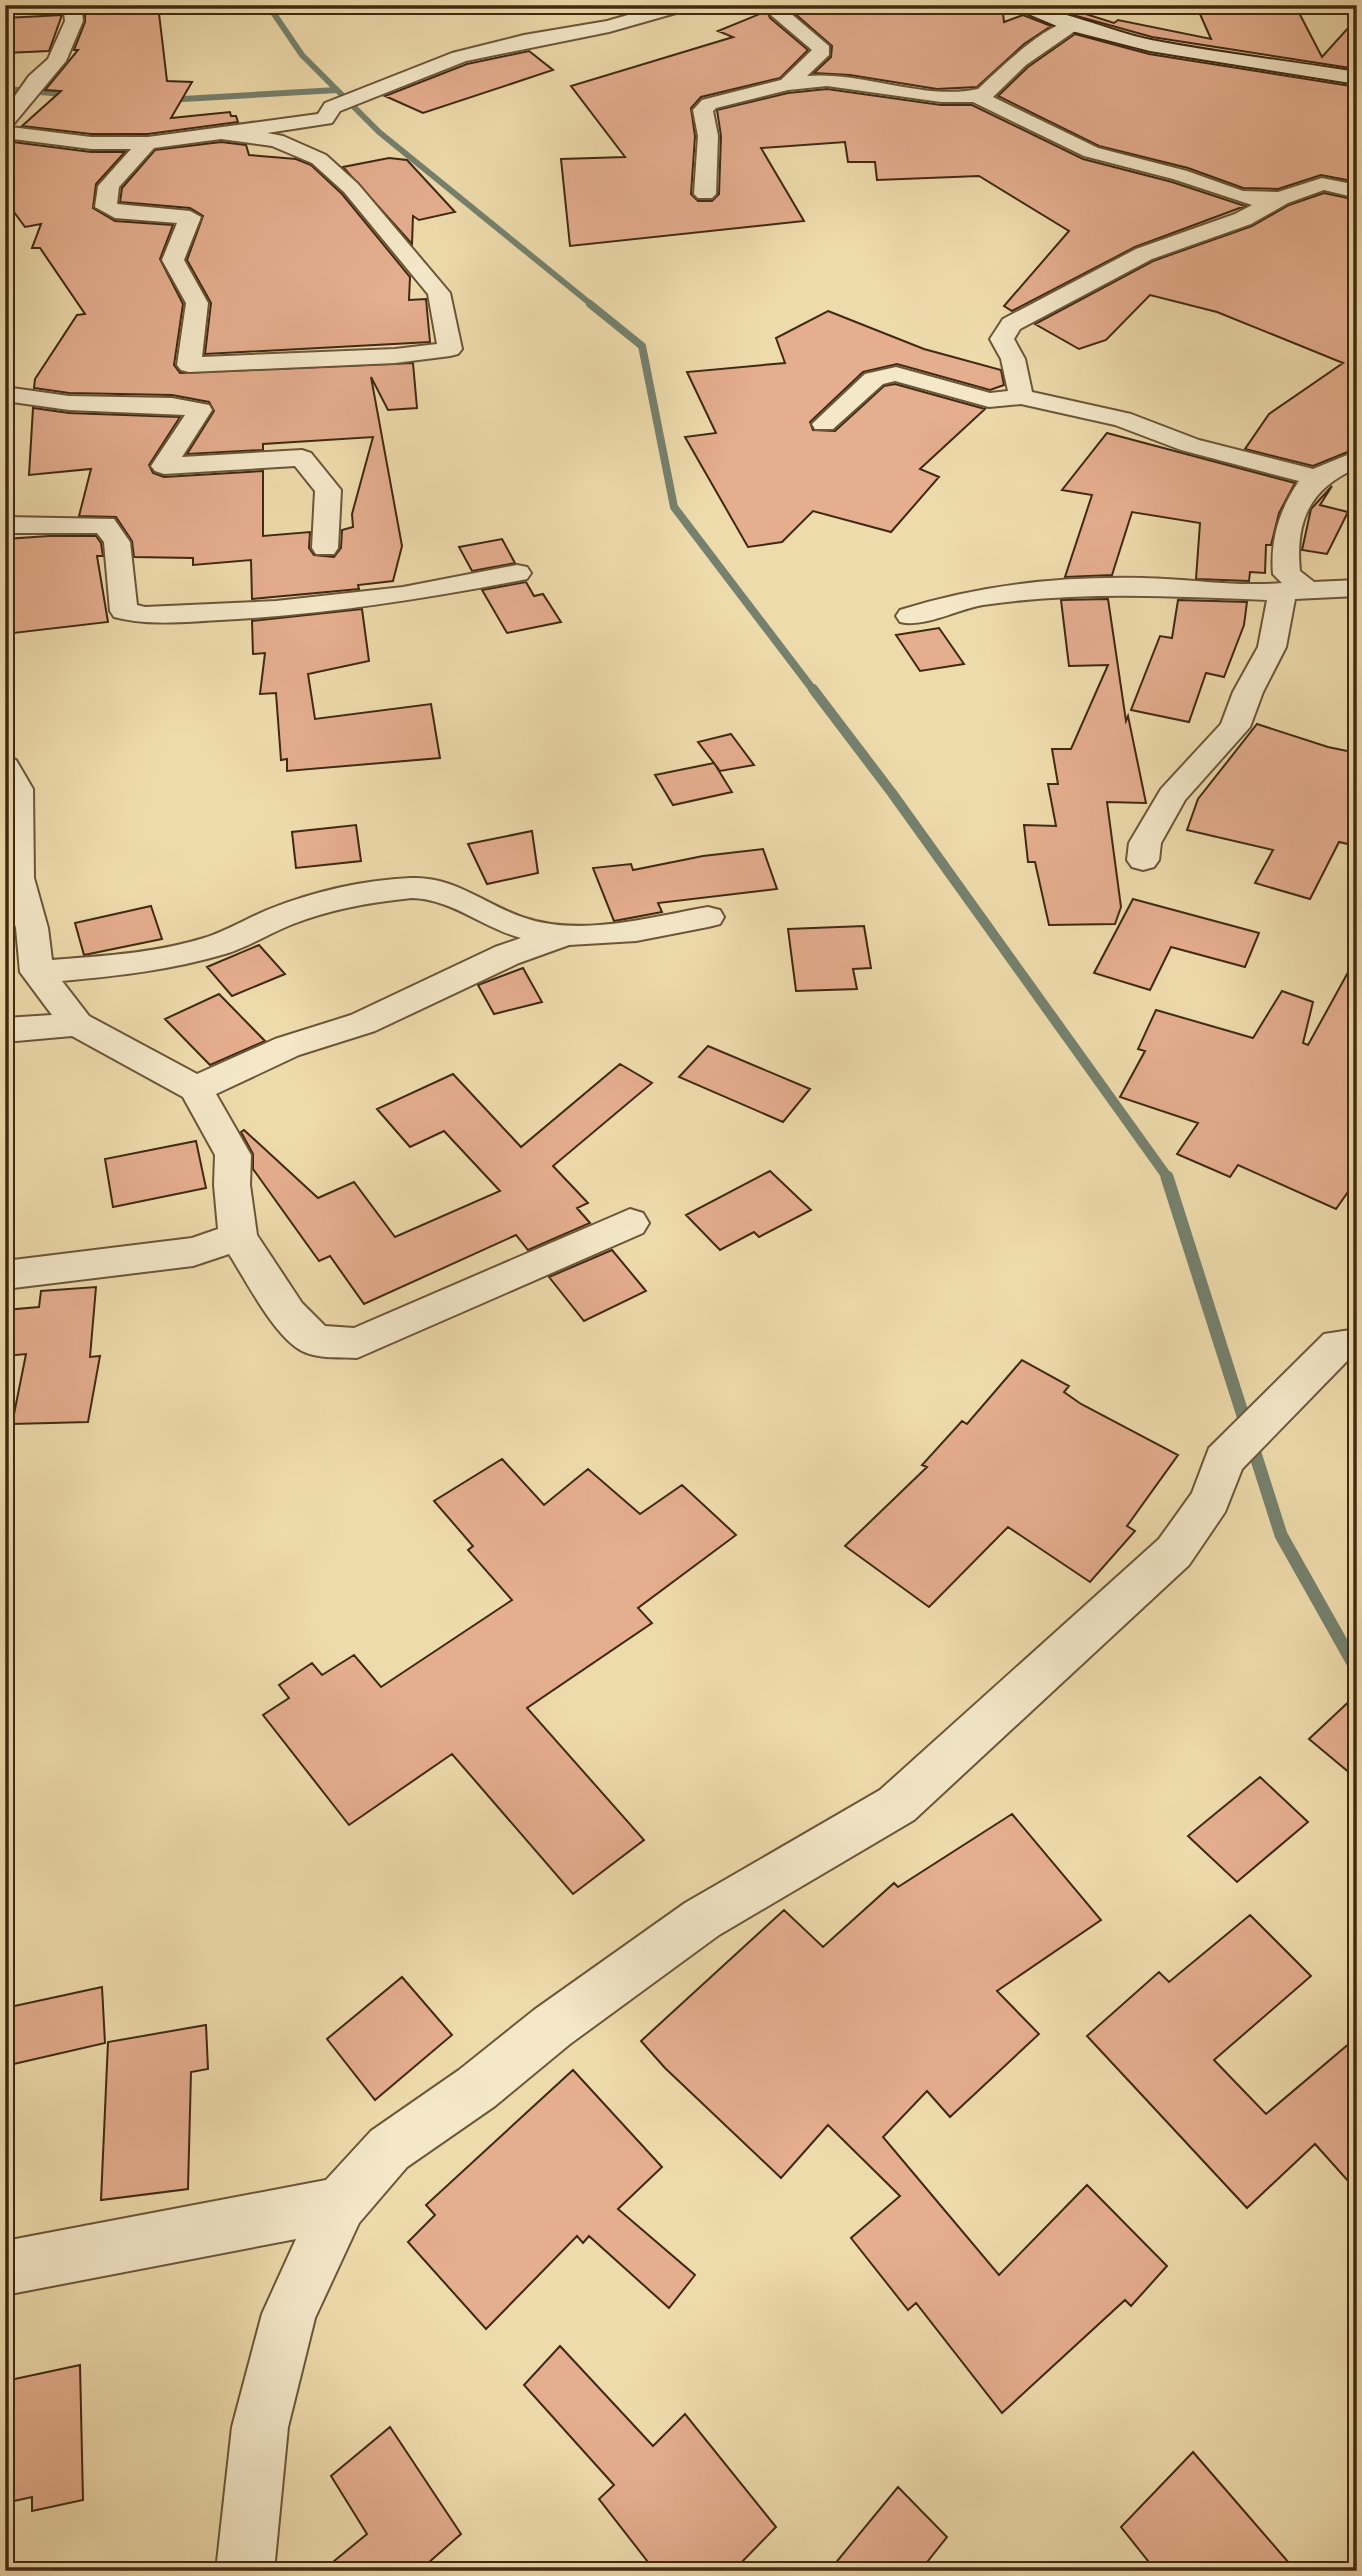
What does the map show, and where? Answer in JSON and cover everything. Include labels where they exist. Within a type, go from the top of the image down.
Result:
[{"type":"street","points":[[5,122],[22,103],[36,80],[56,61],[74,21],[73,12],[77,5]]},
{"type":"street","points":[[5,132],[79,142],[148,143],[326,119],[332,107],[458,57],[524,41],[609,26],[684,5]]},
{"type":"street","points":[[788,84],[822,51],[820,46],[778,12],[778,9],[791,5]]},
{"type":"street","points":[[1016,5],[1071,25],[1150,45],[1351,76]]},
{"type":"street","points":[[705,194],[708,136],[703,110],[709,104],[788,84],[827,80],[941,96],[976,96],[985,93],[1020,61],[1071,25]]},
{"type":"street","points":[[806,67],[827,80]]},
{"type":"street","points":[[976,96],[1091,152],[1180,174],[1258,201],[1281,198]]},
{"type":"street","points":[[148,143],[109,186],[106,207],[115,212],[190,217],[173,260],[197,303],[189,365],[395,356],[450,349],[439,293],[351,188],[319,159],[276,141],[225,134]]},
{"type":"street","points":[[1021,397],[1013,359],[1002,339],[1011,324],[1144,254],[1243,219],[1281,198],[1322,184],[1339,185],[1357,192]]},
{"type":"street","points":[[824,424],[882,374],[896,374],[989,400],[1021,397],[1122,419],[1190,445],[1317,478]]},
{"type":"street","points":[[5,394],[30,395],[69,403],[172,405],[200,410],[164,466],[302,458],[328,490],[325,548]]},
{"type":"street","points":[[1143,860],[1145,843],[1172,796],[1235,727],[1248,692],[1272,647],[1295,590],[1287,574],[1284,556],[1287,536],[1302,494],[1317,478],[1357,459]]},
{"type":"street","points":[[5,525],[105,525],[117,542],[124,611],[145,615],[276,609],[378,597],[517,573]]},
{"type":"street","points":[[910,615],[960,600],[1035,589],[1141,586],[1295,590],[1357,588]]},
{"type":"street","points":[[5,766],[18,789],[18,877],[32,928],[37,972],[77,1024],[196,1089],[233,1154],[232,1185],[237,1237],[288,1313],[315,1340],[357,1343],[630,1223]]},
{"type":"street","points":[[37,972],[143,963],[216,945],[280,917],[336,899],[415,887],[461,896],[514,926],[564,936]]},
{"type":"street","points":[[196,1089],[286,1047],[363,1023],[507,955],[564,936],[654,927],[708,917]]},
{"type":"street","points":[[5,1030],[77,1024]]},
{"type":"street","points":[[5,1275],[193,1252],[237,1237]]},
{"type":"street","points":[[245,2571],[260,2427],[289,2314],[340,2204],[389,2149],[477,2088],[552,2027],[691,1926],[897,1805],[1081,1633],[1174,1552],[1210,1500],[1224,1460],[1338,1345],[1357,1344]]},
{"type":"street","points":[[5,2268],[340,2204]]},
{"type":"building","points":[[100,5],[158,5],[167,81],[192,82],[171,118],[230,112],[231,116],[236,116],[238,122],[148,134],[91,134],[22,126],[61,91],[45,90],[78,50],[74,50],[85,22],[85,14],[97,14]]},
{"type":"building","points":[[803,5],[1002,5],[1004,22],[1023,15],[1051,26],[1024,44],[977,87],[937,89],[850,75],[814,73],[831,57],[832,46],[793,12]]},
{"type":"building","points":[[1057,5],[1114,23],[1118,20],[1211,39],[1196,5],[1295,5],[1322,57],[1357,18],[1357,69],[1152,37],[1044,7]]},
{"type":"building","points":[[767,11],[770,18],[808,50],[780,78],[701,97],[691,108],[695,136],[691,194],[698,201],[712,201],[719,194],[721,136],[717,110],[788,93],[827,89],[941,105],[972,105],[1083,159],[1172,182],[1245,206],[1135,247],[1012,311],[1004,306],[1069,231],[979,176],[877,180],[875,162],[848,162],[845,142],[761,148],[804,221],[570,246],[561,159],[625,157],[571,86],[733,37],[718,31]]},
{"type":"building","points":[[62,15],[49,51],[5,53],[5,18]]},
{"type":"building","points":[[1075,34],[1149,54],[1357,87],[1357,182],[1321,175],[1278,189],[1243,188],[1188,168],[1099,146],[998,96],[1028,67]]},
{"type":"building","points":[[529,51],[553,70],[423,113],[385,96],[467,64]]},
{"type":"building","points":[[5,141],[91,152],[125,152],[96,184],[93,208],[115,221],[173,225],[160,259],[183,304],[174,365],[180,373],[413,363],[417,408],[388,410],[371,377],[402,546],[393,581],[358,585],[359,589],[252,599],[251,560],[193,565],[193,558],[134,557],[132,541],[116,517],[79,516],[91,469],[29,475],[33,408],[69,413],[180,417],[149,465],[153,473],[164,477],[263,471],[263,536],[310,532],[309,548],[314,555],[334,557],[341,548],[342,530],[353,527],[352,514],[373,437],[263,444],[263,450],[187,454],[214,411],[209,402],[172,395],[69,393],[34,388],[35,379],[77,315],[85,314],[40,248],[32,248],[41,224],[25,227],[5,200]]},
{"type":"building","points":[[221,142],[246,145],[249,155],[296,159],[311,165],[342,194],[410,277],[409,300],[426,299],[430,342],[205,354],[211,303],[187,260],[203,216],[190,208],[120,202],[122,188],[155,150]]},
{"type":"building","points":[[389,158],[407,160],[455,212],[419,220],[413,216],[412,244],[343,167]]},
{"type":"building","points":[[1324,193],[1357,200],[1355,449],[1313,466],[1245,449],[1269,414],[1343,363],[1217,312],[1150,295],[1106,340],[1079,349],[1035,324],[1153,261],[1252,226],[1289,205]]},
{"type":"building","points":[[828,311],[924,349],[1001,370],[1004,385],[990,390],[897,364],[863,372],[810,422],[813,430],[835,431],[884,386],[895,384],[985,409],[920,469],[939,477],[891,532],[813,511],[782,542],[748,547],[685,437],[716,433],[687,372],[785,363],[776,338]]},
{"type":"building","points":[[1107,433],[1295,483],[1279,513],[1271,545],[1266,545],[1265,573],[1250,572],[1249,581],[1196,579],[1200,523],[1132,512],[1112,575],[1065,577],[1092,495],[1062,490]]},
{"type":"building","points":[[1332,486],[1320,505],[1348,512],[1327,554],[1302,550],[1311,509]]},
{"type":"building","points":[[96,536],[101,543],[103,556],[97,556],[108,622],[5,634],[5,539]]},
{"type":"building","points":[[502,539],[515,563],[472,571],[459,547]]},
{"type":"building","points":[[526,582],[534,596],[543,594],[561,622],[507,633],[482,590]]},
{"type":"building","points":[[1108,599],[1126,721],[1128,716],[1146,803],[1107,802],[1121,907],[1115,924],[1049,925],[1035,862],[1028,862],[1024,825],[1056,826],[1048,784],[1058,784],[1052,749],[1071,749],[1108,665],[1069,666],[1061,600]]},
{"type":"building","points":[[1178,600],[1247,602],[1244,625],[1224,677],[1206,673],[1189,722],[1131,710],[1160,636],[1172,638]]},
{"type":"building","points":[[362,609],[369,661],[308,674],[315,719],[431,704],[440,758],[287,771],[287,759],[281,760],[276,693],[260,694],[265,653],[253,654],[252,621]]},
{"type":"building","points":[[939,628],[964,664],[920,671],[896,635]]},
{"type":"building","points":[[1257,724],[1328,747],[1357,753],[1357,823],[1352,845],[1339,842],[1310,899],[1255,883],[1273,850],[1187,830],[1198,799]]},
{"type":"building","points":[[731,734],[754,765],[720,771],[698,742]]},
{"type":"building","points":[[714,763],[732,792],[673,805],[655,775]]},
{"type":"building","points":[[356,825],[361,861],[296,868],[292,832]]},
{"type":"building","points":[[532,831],[538,873],[487,884],[468,844]]},
{"type":"building","points":[[763,849],[777,889],[658,903],[662,912],[614,921],[593,868],[631,864],[633,870],[703,856]]},
{"type":"building","points":[[1133,899],[1259,933],[1245,967],[1171,947],[1150,990],[1094,973]]},
{"type":"building","points":[[151,906],[162,939],[84,955],[75,923]]},
{"type":"building","points":[[864,926],[871,968],[853,969],[857,989],[796,991],[788,929]]},
{"type":"building","points":[[259,945],[285,974],[232,996],[207,967]]},
{"type":"building","points":[[1357,956],[1357,1179],[1336,1209],[1238,1165],[1230,1177],[1177,1154],[1198,1123],[1120,1097],[1145,1051],[1138,1049],[1156,1010],[1253,1038],[1282,991],[1313,1002],[1303,1043],[1308,1045]]},
{"type":"building","points":[[523,968],[542,1002],[494,1014],[478,985]]},
{"type":"building","points":[[219,994],[265,1041],[210,1065],[165,1019]]},
{"type":"building","points":[[708,1046],[810,1089],[783,1122],[679,1077]]},
{"type":"building","points":[[620,1064],[652,1083],[553,1166],[588,1203],[577,1208],[590,1223],[528,1250],[516,1235],[364,1304],[330,1256],[319,1261],[253,1169],[253,1154],[241,1132],[244,1130],[318,1198],[354,1182],[395,1237],[500,1191],[444,1131],[410,1147],[377,1109],[453,1074],[521,1147]]},
{"type":"building","points":[[196,1141],[206,1188],[113,1207],[105,1159]]},
{"type":"building","points":[[770,1171],[811,1210],[759,1237],[754,1232],[720,1250],[686,1215]]},
{"type":"building","points":[[612,1250],[646,1291],[584,1321],[549,1277]]},
{"type":"building","points":[[96,1287],[90,1357],[100,1356],[88,1422],[12,1424],[26,1354],[5,1356],[5,1310],[39,1307],[41,1291]]},
{"type":"building","points":[[1022,1360],[1069,1386],[1064,1392],[1081,1404],[1178,1455],[1127,1526],[1135,1531],[1090,1582],[1008,1527],[929,1607],[845,1546],[927,1467],[922,1465],[962,1421],[967,1424]]},
{"type":"building","points":[[502,1459],[544,1505],[588,1469],[640,1514],[682,1485],[736,1535],[638,1608],[652,1623],[527,1708],[644,1840],[573,1894],[452,1754],[349,1825],[263,1715],[289,1698],[279,1685],[312,1663],[322,1675],[354,1655],[381,1687],[512,1600],[468,1550],[473,1546],[434,1501]]},
{"type":"building","points":[[1357,1694],[1357,1779],[1309,1739]]},
{"type":"building","points":[[1260,1777],[1308,1822],[1237,1882],[1188,1836]]},
{"type":"building","points":[[1012,1814],[1101,1920],[997,1991],[1039,2034],[950,2117],[927,2091],[883,2137],[999,2275],[1087,2185],[1167,2266],[1131,2306],[1125,2300],[1002,2413],[916,2303],[908,2310],[851,2238],[900,2196],[828,2125],[781,2178],[665,2068],[641,2041],[784,1910],[823,1947],[894,1883],[898,1887]]},
{"type":"building","points":[[1250,1915],[1311,1976],[1214,2060],[1266,2114],[1357,2037],[1357,2191],[1315,2144],[1247,2208],[1087,2036],[1159,1972],[1169,1982]]},
{"type":"building","points":[[402,1977],[452,2035],[375,2100],[327,2039]]},
{"type":"building","points":[[102,1987],[105,2043],[5,2066],[5,2008]]},
{"type":"building","points":[[206,2025],[208,2069],[191,2072],[188,2189],[101,2200],[108,2042]]},
{"type":"building","points":[[573,2070],[662,2167],[618,2209],[695,2275],[669,2308],[589,2236],[583,2243],[577,2236],[486,2329],[408,2242],[435,2215],[426,2205]]},
{"type":"building","points":[[560,2346],[653,2446],[685,2414],[776,2527],[733,2571],[655,2571],[599,2499],[614,2485],[524,2385]]},
{"type":"building","points":[[80,2365],[83,2500],[32,2511],[32,2497],[5,2503],[5,2381]]},
{"type":"building","points":[[390,2427],[461,2534],[419,2571],[322,2571],[367,2534],[331,2476]]},
{"type":"building","points":[[1193,2452],[1296,2571],[1156,2571],[1121,2527]]},
{"type":"building","points":[[898,2487],[947,2537],[920,2571],[829,2571]]},
{"type":"waterway","points":[[268,5],[302,55],[337,90]]},
{"type":"waterway","points":[[5,89],[75,95]]},
{"type":"waterway","points":[[166,100],[337,90]]},
{"type":"waterway","points":[[337,90],[379,132],[592,305]]},
{"type":"waterway","points":[[590,304],[642,346],[674,507],[814,691]]},
{"type":"waterway","points":[[813,689],[892,793],[1168,1178]]},
{"type":"waterway","points":[[1167,1177],[1281,1535],[1357,1670]]}]
